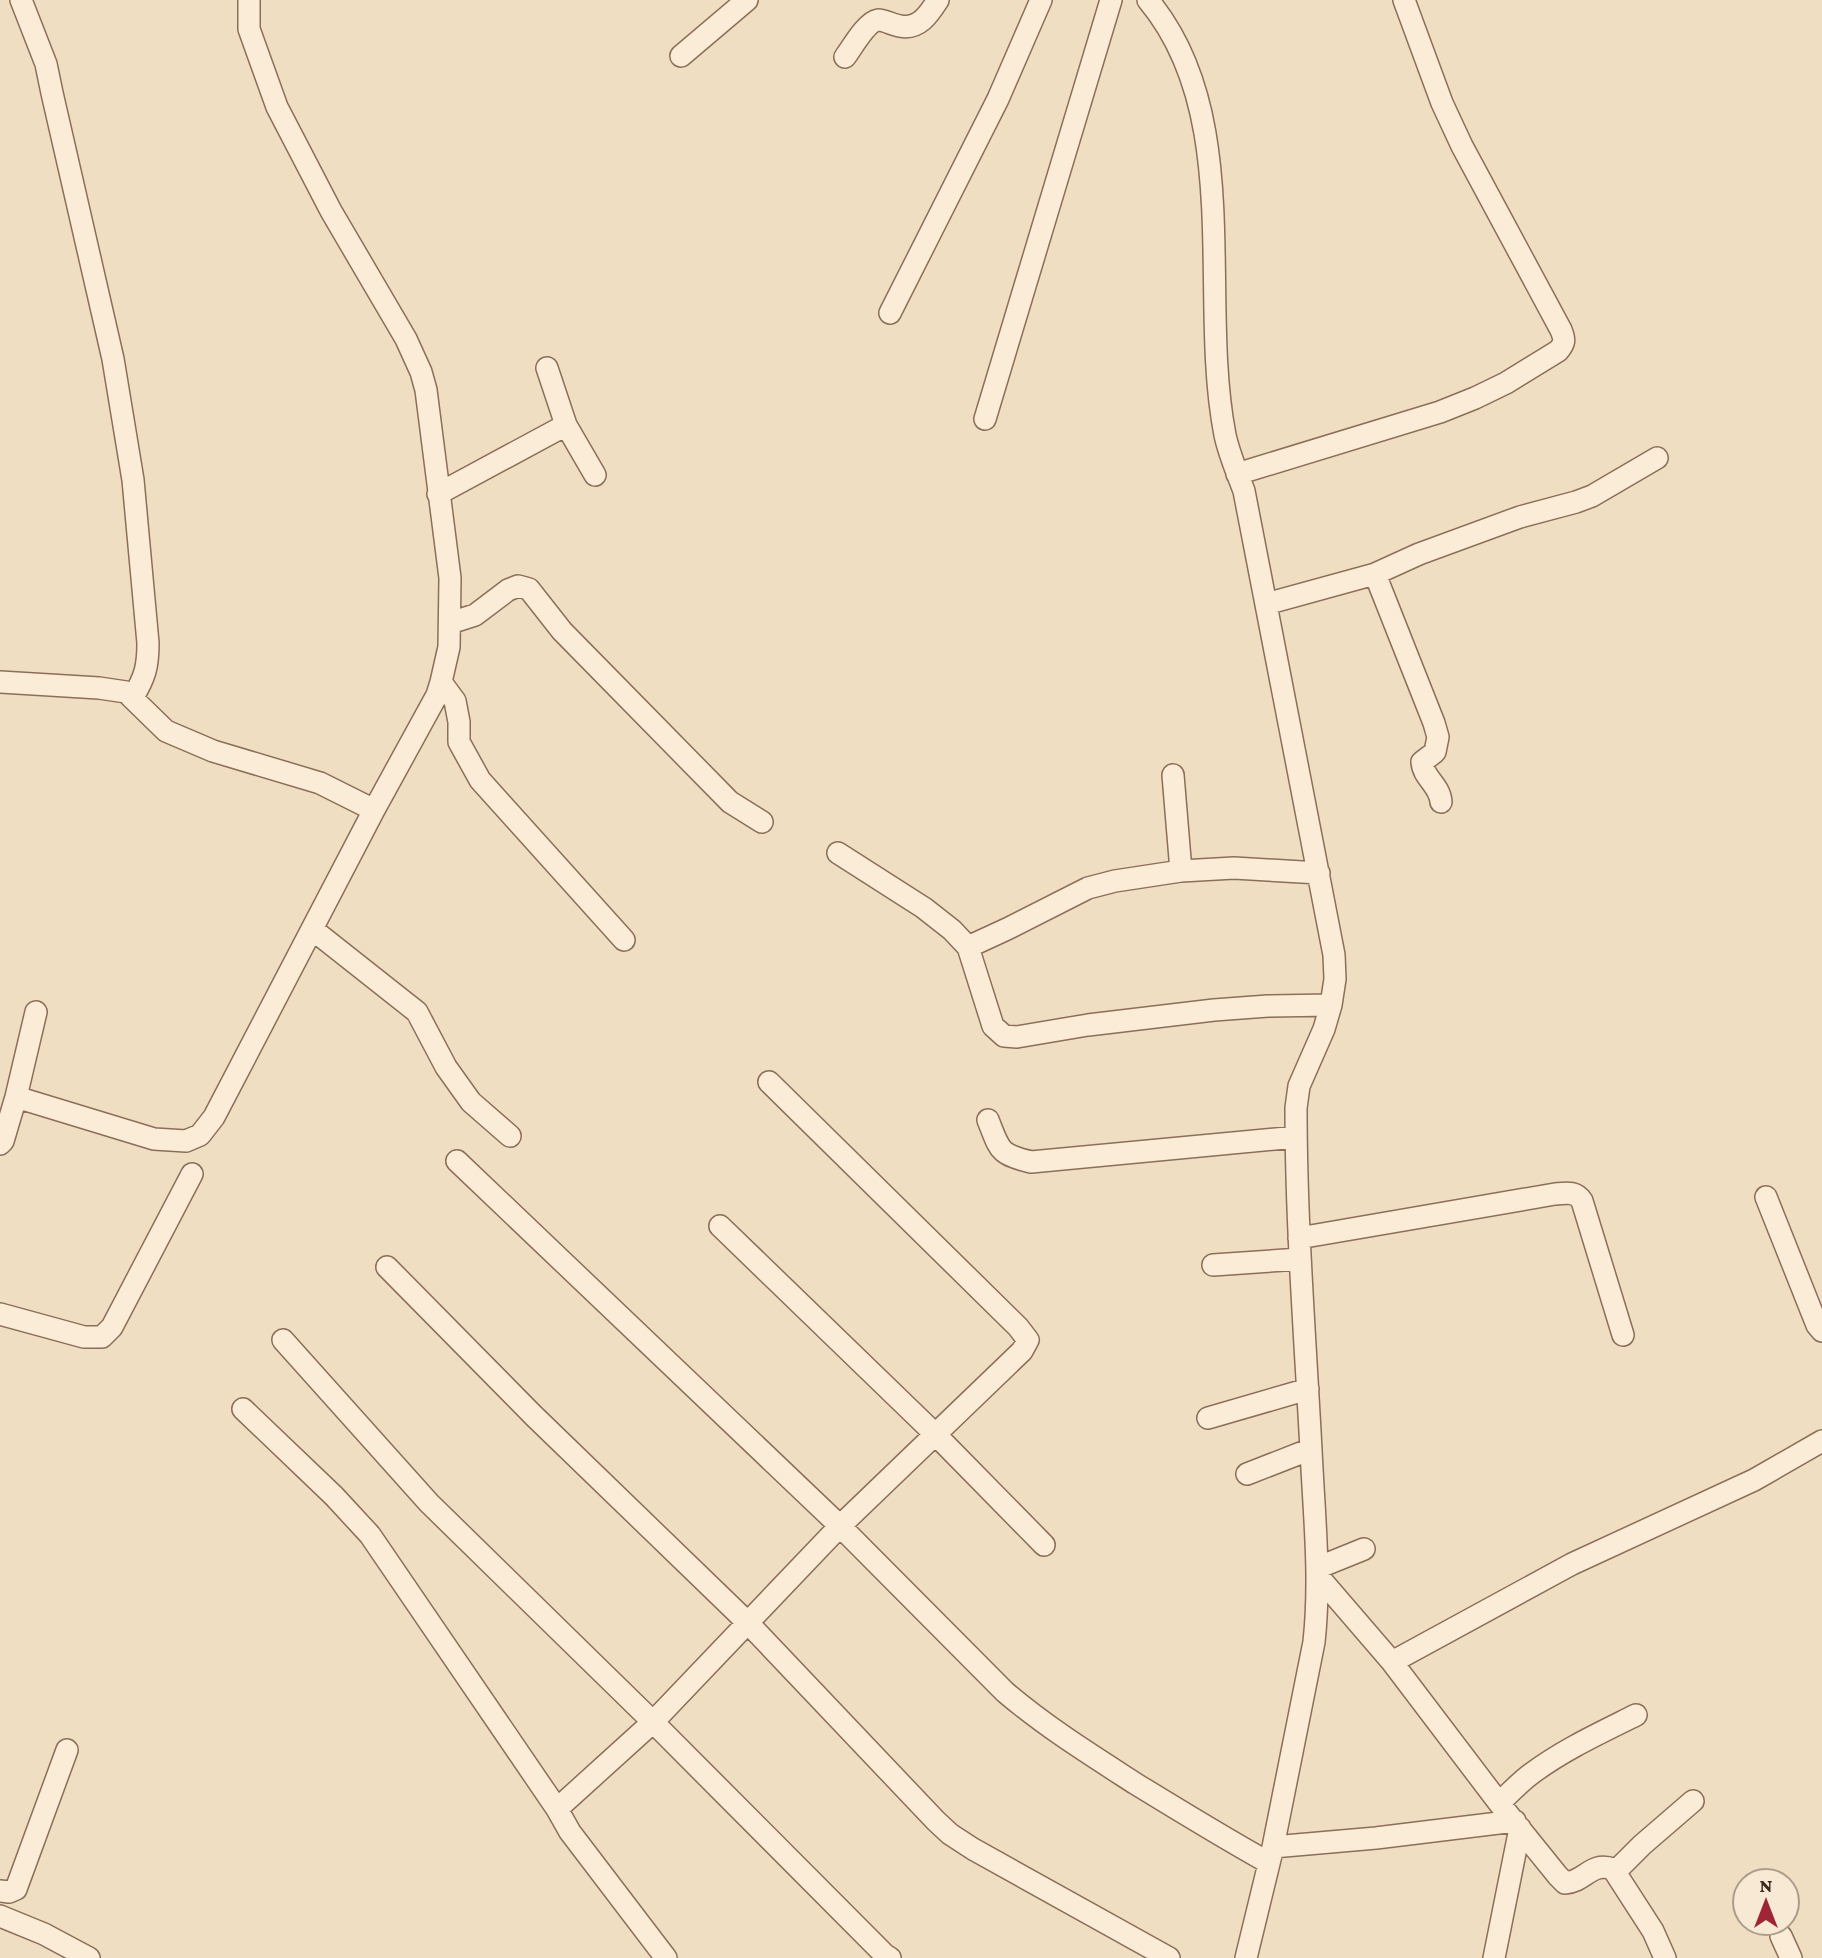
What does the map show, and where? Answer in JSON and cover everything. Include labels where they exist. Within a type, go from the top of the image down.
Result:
[{"type":"street","points":[[20,0],[46,64],[113,359],[134,480],[148,665],[143,680],[132,697]]},
{"type":"street","points":[[16,1097],[154,1139],[186,1141],[200,1135],[214,1117],[437,695],[449,647],[450,578],[428,403],[421,372],[406,339],[331,211],[278,107],[249,29],[249,0]]},
{"type":"street","points":[[681,56],[747,0]]},
{"type":"street","points":[[845,58],[869,24],[878,20],[901,27],[914,26],[924,19],[938,0]]},
{"type":"street","points":[[890,313],[998,99],[1041,0]]},
{"type":"street","points":[[985,419],[1111,0]]},
{"type":"street","points":[[1148,0],[1177,44],[1189,73],[1205,142],[1213,197],[1214,322],[1221,407],[1230,455],[1244,491],[1334,955],[1335,979],[1331,1005],[1324,1029],[1299,1086],[1296,1108],[1300,1248],[1318,1572],[1314,1642],[1271,1855],[1246,1958]]},
{"type":"street","points":[[1237,474],[1440,412],[1506,383],[1564,345],[1561,330],[1442,103],[1404,0]]},
{"type":"street","points":[[547,368],[566,425],[595,475]]},
{"type":"street","points":[[438,494],[566,425]]},
{"type":"street","points":[[1266,604],[1375,573],[1520,517],[1592,496],[1657,458]]},
{"type":"street","points":[[1375,573],[1434,723],[1438,737],[1435,752],[1422,762],[1423,769],[1441,793],[1441,802]]},
{"type":"street","points":[[450,622],[475,615],[508,590],[518,586],[529,589],[562,631],[730,802],[762,822]]},
{"type":"street","points":[[0,682],[116,689],[126,692],[166,731],[213,751],[320,783],[374,810]]},
{"type":"street","points":[[441,682],[455,701],[459,742],[480,780],[624,940]]},
{"type":"street","points":[[1172,775],[1181,871]]},
{"type":"street","points":[[838,853],[924,908],[952,930],[968,947],[993,1026],[1004,1037],[1213,1010],[1331,1005]]},
{"type":"street","points":[[968,947],[1088,888],[1115,881],[1181,871],[1234,868],[1319,873]]},
{"type":"street","points":[[312,929],[417,1012],[446,1067],[471,1102],[510,1136]]},
{"type":"street","points":[[0,1144],[16,1097],[36,1012]]},
{"type":"street","points":[[557,1809],[653,1722],[840,1526],[1022,1350],[1028,1340],[1018,1327],[769,1082]]},
{"type":"street","points":[[988,1120],[998,1147],[1009,1156],[1031,1162],[1296,1137]]},
{"type":"street","points":[[457,1161],[840,1526],[1005,1692],[1034,1716],[1104,1763],[1218,1835],[1271,1855],[1376,1838],[1518,1825]]},
{"type":"street","points":[[0,1314],[84,1337],[102,1337],[112,1327],[192,1174]]},
{"type":"street","points":[[1213,1265],[1555,1194],[1574,1194],[1579,1195],[1582,1201],[1623,1335]]},
{"type":"street","points":[[1766,1197],[1816,1325],[1822,1331]]},
{"type":"street","points":[[720,1226],[1044,1545]]},
{"type":"street","points":[[387,1267],[534,1416],[748,1623],[891,1776],[950,1834],[1169,1958]]},
{"type":"street","points":[[283,1340],[429,1503],[890,1958]]},
{"type":"street","points":[[1208,1418],[1308,1390]]},
{"type":"street","points":[[243,1409],[334,1496],[370,1535],[570,1832],[666,1958]]},
{"type":"street","points":[[1392,1662],[1572,1564],[1755,1480],[1822,1441]]},
{"type":"street","points":[[1247,1474],[1311,1449]]},
{"type":"street","points":[[1318,1572],[1364,1549]]},
{"type":"street","points":[[1318,1572],[1565,1883],[1573,1883],[1596,1867],[1613,1869],[1653,1931],[1665,1958]]},
{"type":"street","points":[[1499,1803],[1547,1763],[1636,1716]]},
{"type":"street","points":[[0,1891],[9,1892],[16,1889],[67,1750]]},
{"type":"street","points":[[1615,1872],[1642,1844],[1693,1801]]},
{"type":"street","points":[[1494,1958],[1518,1825]]},
{"type":"street","points":[[0,1916],[44,1934],[89,1958]]},
{"type":"street","points":[[1782,1937],[1791,1958]]}]
